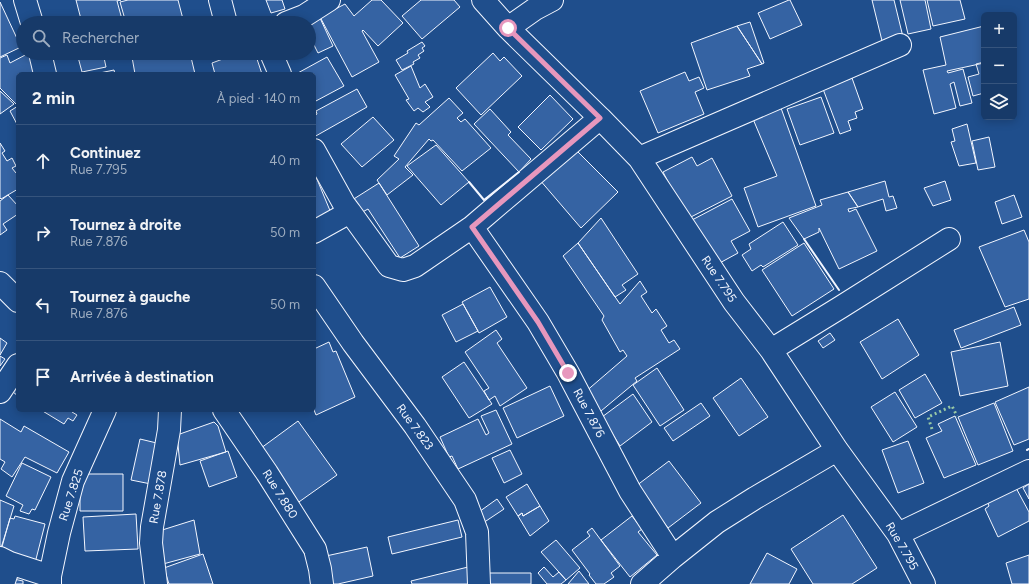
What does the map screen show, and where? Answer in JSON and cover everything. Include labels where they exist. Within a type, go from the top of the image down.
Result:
[{"type":"street","points":[[25,0],[30,16]]},
{"type":"street","points":[[220,0],[224,16]]},
{"type":"street","points":[[304,16],[329,0]]},
{"type":"street","name":"Rue 7.795","points":[[483,0],[508,28],[639,158],[734,302],[771,350],[837,450],[898,534],[924,584]]},
{"type":"street","points":[[508,28],[534,9],[552,0]]},
{"type":"street","points":[[639,158],[900,45]]},
{"type":"street","points":[[42,60],[45,72]]},
{"type":"street","points":[[274,60],[279,72]]},
{"type":"street","points":[[316,154],[344,204],[389,266],[404,270],[415,266],[472,227],[600,118]]},
{"type":"street","points":[[316,231],[350,212]]},
{"type":"street","name":"Rue 7.876","points":[[472,227],[538,322],[568,373],[630,491],[673,557]]},
{"type":"street","points":[[771,350],[949,238]]},
{"type":"street","points":[[0,283],[16,299]]},
{"type":"street","name":"Rue 7.823","points":[[316,289],[353,343],[415,426],[465,500],[477,532],[479,584]]},
{"type":"street","points":[[0,392],[16,368]]},
{"type":"street","name":"Rue 7.825","points":[[50,580],[59,534],[73,481],[104,412]]},
{"type":"street","name":"Rue 7.878","points":[[156,584],[152,527],[169,430],[170,412]]},
{"type":"street","name":"Rue 7.880","points":[[225,412],[271,479],[315,550],[322,584]]},
{"type":"street","points":[[642,584],[716,522],[837,450]]},
{"type":"street","points":[[898,534],[1029,471]]},
{"type":"street","points":[[3,584],[5,560],[50,580]]},
{"type":"building","points":[[76,0],[121,0],[117,1],[121,16],[80,16]]},
{"type":"building","points":[[128,0],[178,0],[182,16],[124,16],[120,2]]},
{"type":"building","points":[[266,0],[282,0],[285,9],[271,13]]},
{"type":"building","points":[[372,0],[381,0],[403,23],[378,46],[363,30],[362,31],[379,62],[352,77],[320,17],[345,4],[354,16]]},
{"type":"building","points":[[421,0],[454,0],[460,7],[422,39],[402,16]]},
{"type":"building","points":[[789,0],[802,25],[770,39],[758,13]]},
{"type":"building","points":[[872,0],[894,0],[903,37],[883,45]]},
{"type":"building","points":[[900,0],[925,0],[931,29],[908,34]]},
{"type":"building","points":[[927,0],[960,0],[965,19],[933,26]]},
{"type":"building","points":[[0,2],[16,36],[16,49],[0,57]]},
{"type":"building","points":[[320,18],[333,46],[318,53],[316,49],[316,20]]},
{"type":"building","points":[[750,22],[764,63],[762,64],[737,26]]},
{"type":"building","points":[[737,26],[762,64],[747,69],[750,76],[707,90],[691,43]]},
{"type":"building","points":[[981,27],[981,64],[947,71],[948,73],[963,69],[972,103],[960,106],[954,82],[950,84],[956,108],[934,114],[923,70],[946,65],[940,37]]},
{"type":"building","points":[[422,42],[425,46],[422,48],[424,51],[418,55],[420,58],[413,62],[414,64],[402,70],[396,60]]},
{"type":"building","points":[[493,53],[500,61],[504,57],[522,76],[481,115],[456,88]]},
{"type":"building","points":[[7,55],[10,63],[16,60],[32,60],[38,72],[16,72],[16,104],[0,88],[0,58]]},
{"type":"building","points":[[327,57],[344,86],[316,101],[316,72],[300,72]]},
{"type":"building","points":[[79,60],[104,60],[106,67],[82,72]]},
{"type":"building","points":[[133,60],[192,60],[195,72],[135,72]]},
{"type":"building","points":[[220,60],[257,60],[261,72],[214,72],[212,63]]},
{"type":"building","points":[[981,63],[981,94],[973,96],[968,77],[979,74],[976,64]]},
{"type":"building","points":[[411,66],[420,88],[425,84],[433,97],[425,102],[430,107],[423,112],[418,108],[414,111],[406,100],[409,99],[395,75]]},
{"type":"building","points":[[685,72],[689,81],[699,77],[704,88],[695,92],[704,114],[658,133],[640,91]]},
{"type":"building","points":[[852,78],[863,109],[855,112],[857,118],[848,121],[851,130],[840,134],[823,89]]},
{"type":"building","points":[[357,89],[367,107],[316,136],[316,111]]},
{"type":"building","points":[[0,91],[14,104],[0,114]]},
{"type":"building","points":[[550,95],[573,119],[541,150],[518,127]]},
{"type":"building","points":[[821,97],[834,133],[800,145],[787,109]]},
{"type":"building","points":[[449,98],[463,113],[457,118],[461,122],[465,119],[491,148],[462,171],[433,140],[431,141],[429,139],[405,167],[413,175],[387,195],[377,180],[399,159],[394,156],[416,123],[419,125]]},
{"type":"building","points":[[16,107],[16,122],[10,111]]},
{"type":"building","points":[[781,108],[816,206],[758,227],[744,188],[777,176],[753,119]]},
{"type":"building","points":[[490,109],[511,132],[508,135],[531,159],[519,172],[474,124]]},
{"type":"building","points":[[373,117],[394,140],[362,167],[341,144]]},
{"type":"building","points":[[967,124],[976,163],[959,166],[951,142],[955,141],[952,129]]},
{"type":"building","points":[[989,137],[995,167],[978,170],[972,141]]},
{"type":"building","points":[[0,143],[5,151],[2,153],[7,161],[12,158],[16,166],[12,168],[16,173],[16,190],[1,199]]},
{"type":"building","points":[[436,145],[469,182],[441,205],[407,166]]},
{"type":"building","points":[[572,146],[618,192],[581,228],[539,179]]},
{"type":"building","points":[[692,157],[697,166],[712,158],[732,196],[687,219],[663,172]]},
{"type":"building","points":[[316,177],[331,213],[316,219]]},
{"type":"building","points":[[885,181],[889,197],[893,196],[897,208],[886,211],[883,199],[858,207],[848,192]]},
{"type":"building","points":[[945,181],[951,200],[933,206],[924,188]]},
{"type":"building","points":[[379,183],[419,246],[400,258],[368,209],[357,215],[349,202]]},
{"type":"building","points":[[848,192],[858,207],[848,209],[849,212],[856,209],[877,251],[839,269],[819,228],[819,232],[804,239],[789,218],[822,205],[820,200]]},
{"type":"building","points":[[8,195],[16,204],[16,215],[3,224],[7,230],[0,235],[0,201]]},
{"type":"building","points":[[1014,195],[1022,217],[1002,224],[995,202]]},
{"type":"building","points":[[732,199],[750,231],[731,241],[738,253],[716,265],[692,220]]},
{"type":"building","points":[[601,218],[638,274],[622,285],[626,290],[615,297],[578,243]]},
{"type":"building","points":[[783,222],[798,245],[763,267],[761,265],[752,271],[742,255],[751,249],[749,244]]},
{"type":"building","points":[[1024,230],[1029,242],[1029,299],[1005,307],[979,247]]},
{"type":"building","points":[[578,243],[620,304],[640,281],[647,292],[641,296],[652,313],[656,309],[667,326],[661,330],[669,343],[674,340],[680,349],[635,378],[637,381],[595,416],[584,393],[627,356],[623,350],[620,352],[602,320],[604,316],[563,256]]},
{"type":"building","points":[[804,243],[834,289],[792,316],[762,270]]},
{"type":"building","points":[[490,287],[507,317],[479,333],[462,302]]},
{"type":"building","points":[[463,304],[478,331],[456,342],[442,315]]},
{"type":"building","points":[[1014,307],[1021,325],[961,348],[954,330]]},
{"type":"building","points":[[898,319],[919,355],[882,379],[860,342]]},
{"type":"building","points":[[496,330],[502,339],[497,343],[527,388],[500,406],[495,396],[489,400],[484,391],[489,388],[465,352]]},
{"type":"building","points":[[830,333],[835,340],[823,348],[818,341]]},
{"type":"building","points":[[0,338],[7,343],[0,355]]},
{"type":"building","points":[[329,342],[333,352],[336,351],[355,397],[316,415],[315,412],[316,348]]},
{"type":"building","points":[[1000,342],[1008,386],[960,396],[951,352]]},
{"type":"building","points":[[0,356],[5,359],[0,366]]},
{"type":"building","points":[[464,362],[492,404],[469,418],[442,377]]},
{"type":"building","points":[[657,368],[684,410],[660,426],[633,385]]},
{"type":"building","points":[[925,374],[942,403],[915,418],[899,390]]},
{"type":"building","points":[[741,378],[768,417],[739,436],[713,398]]},
{"type":"building","points":[[550,386],[564,416],[517,438],[503,408]]},
{"type":"building","points":[[16,387],[16,394],[13,392]]},
{"type":"building","points":[[1029,387],[1029,439],[1014,445],[995,402]]},
{"type":"building","points":[[895,392],[917,427],[893,442],[871,407]]},
{"type":"building","points":[[633,394],[652,422],[620,446],[602,417]]},
{"type":"building","points":[[701,403],[710,416],[673,441],[664,428]]},
{"type":"building","points":[[994,403],[1013,451],[978,465],[958,417]]},
{"type":"building","points":[[496,410],[512,444],[458,469],[452,456],[449,457],[440,437],[478,419],[486,435],[489,433],[481,416]]},
{"type":"building","points":[[44,412],[72,412],[77,415],[73,421],[68,418],[64,424]]},
{"type":"building","points":[[955,416],[976,465],[944,478],[926,438],[942,431],[938,424]]},
{"type":"building","points":[[0,419],[21,432],[24,426],[69,452],[57,473],[25,457],[12,477],[1,469],[5,462],[0,459]]},
{"type":"building","points":[[298,421],[337,475],[296,504],[257,451]]},
{"type":"building","points":[[214,422],[218,426],[226,452],[180,465],[177,435]]},
{"type":"building","points":[[140,439],[165,445],[156,485],[131,480]]},
{"type":"building","points":[[908,441],[924,483],[898,493],[882,450]]},
{"type":"building","points":[[510,450],[522,474],[504,483],[492,458]]},
{"type":"building","points":[[228,451],[237,477],[209,487],[200,461]]},
{"type":"building","points":[[669,461],[701,503],[668,528],[636,486]]},
{"type":"building","points":[[22,463],[51,477],[35,510],[32,509],[29,514],[20,511],[23,505],[6,496]]},
{"type":"building","points":[[80,474],[123,474],[123,511],[80,511]]},
{"type":"building","points":[[527,484],[540,506],[523,516],[522,513],[518,516],[506,497]]},
{"type":"building","points":[[1029,484],[1029,499],[1023,488]]},
{"type":"building","points":[[1015,486],[1029,512],[1029,521],[998,537],[985,509],[989,506],[987,501]]},
{"type":"building","points":[[497,499],[504,509],[483,523],[476,514]]},
{"type":"building","points":[[0,500],[14,506],[1,548],[0,548]]},
{"type":"building","points":[[540,506],[549,521],[530,536],[518,516],[522,513],[523,516]]},
{"type":"building","points":[[136,514],[138,549],[85,551],[83,517]]},
{"type":"building","points":[[843,515],[877,568],[852,584],[813,584],[791,549]]},
{"type":"building","points":[[15,516],[45,524],[35,563],[0,554],[10,518],[14,519]]},
{"type":"building","points":[[632,516],[642,529],[638,532],[657,555],[630,577],[601,540]]},
{"type":"building","points":[[194,520],[200,554],[163,564],[159,531]]},
{"type":"building","points":[[458,520],[462,537],[392,554],[388,537]]},
{"type":"building","points":[[592,528],[620,566],[611,573],[614,577],[604,584],[596,584],[572,550],[590,536],[587,532]]},
{"type":"building","points":[[556,540],[580,568],[566,580],[541,552]]},
{"type":"building","points":[[367,547],[373,576],[332,584],[326,556]]},
{"type":"building","points":[[767,553],[797,569],[789,584],[750,584]]},
{"type":"building","points":[[203,554],[213,584],[169,584],[164,568]]},
{"type":"building","points":[[1029,555],[1029,584],[1012,584],[1006,563]]},
{"type":"building","points":[[468,567],[471,584],[412,584],[411,581]]},
{"type":"building","points":[[544,567],[553,577],[559,572],[566,580],[561,584],[547,584],[538,573]]},
{"type":"building","points":[[579,571],[589,584],[568,584]]},
{"type":"building","points":[[484,573],[531,573],[531,584],[484,584]]},
{"type":"building","points":[[9,578],[23,581],[23,584],[8,584]]},
{"type":"hedge","points":[[932,429],[928,417],[952,406],[957,416]]},
{"type":"wall","points":[[469,182],[484,200],[519,172]]},
{"type":"wall","points":[[804,239],[839,290]]},
{"type":"route","points":[[508,28],[600,118],[472,227],[538,322],[568,373]]}]
